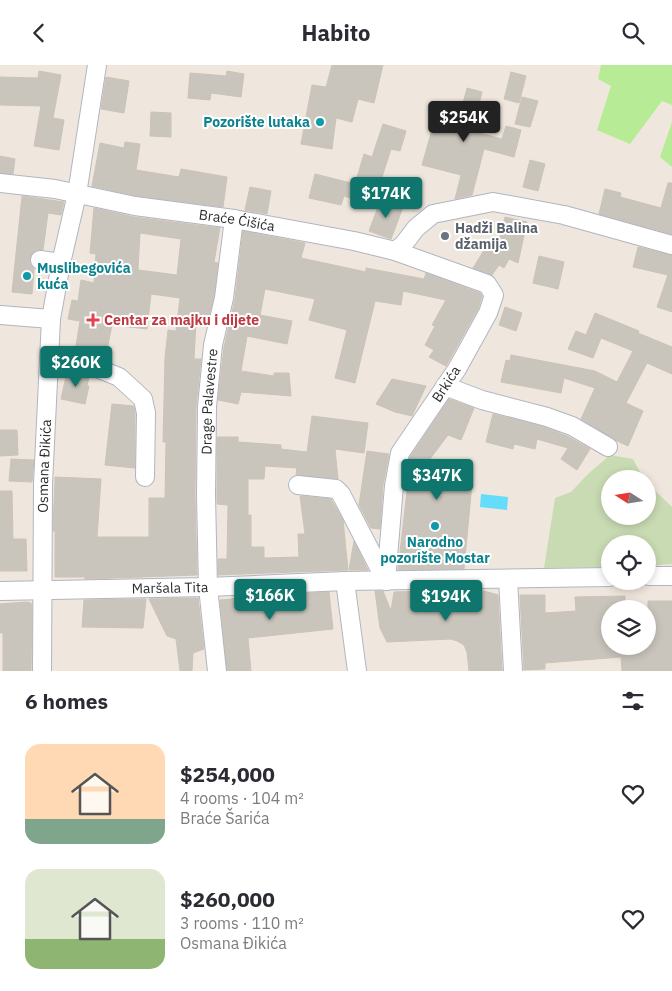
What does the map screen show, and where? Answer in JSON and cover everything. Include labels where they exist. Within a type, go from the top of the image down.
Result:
[{"type":"street","name":"Osmana Đikića","points":[[42,671],[43,484],[51,319],[76,194],[97,65]]},
{"type":"street","name":"Braće Ćišića","points":[[0,183],[55,189],[135,206],[234,219],[354,241],[395,251]]},
{"type":"street","points":[[395,251],[416,228],[433,214],[493,202],[564,215],[672,245]]},
{"type":"street","name":"Drage Palavestre","points":[[217,671],[208,587],[207,407],[213,345],[224,298],[234,219]]},
{"type":"street","name":"Brkića","points":[[386,581],[394,486],[400,453],[457,369],[488,313],[494,295],[487,284],[395,251]]},
{"type":"street","points":[[40,260],[61,263]]},
{"type":"street","points":[[0,315],[51,319]]},
{"type":"street","points":[[49,358],[94,367],[119,377],[143,399],[146,413],[146,477]]},
{"type":"street","points":[[444,387],[572,426],[608,447]]},
{"type":"street","points":[[298,485],[336,489],[341,494],[386,581]]},
{"type":"street","points":[[656,576],[672,576]]},
{"type":"street","name":"Maršala Tita","points":[[0,591],[208,587],[345,581],[601,577]]},
{"type":"street","points":[[508,579],[514,671]]},
{"type":"street","points":[[345,581],[357,671]]},
{"type":"green space","points":[[601,65],[672,65],[672,105],[662,101],[630,144],[597,130],[611,86],[598,79]]},
{"type":"green space","points":[[672,122],[672,167],[660,157]]},
{"type":"green space","points":[[610,455],[633,459],[639,470],[601,470],[601,525],[656,525],[656,492],[672,507],[672,564],[656,565],[656,535],[601,535],[601,567],[544,568],[555,498],[571,492]]},
{"type":"water","points":[[481,494],[508,497],[507,510],[480,507]]},
{"type":"building","points":[[332,65],[383,65],[374,103],[358,99],[352,122],[336,118],[332,149],[301,144],[312,85],[326,87]]},
{"type":"building","points":[[39,71],[61,75],[53,118],[64,120],[59,150],[34,146],[41,106],[0,105],[0,77],[38,78]]},
{"type":"building","points":[[227,71],[244,74],[241,97],[211,93],[210,100],[188,98],[190,73],[226,76]]},
{"type":"building","points":[[511,72],[526,76],[519,103],[504,99]]},
{"type":"building","points":[[106,77],[129,81],[124,113],[101,109]]},
{"type":"building","points":[[467,88],[482,92],[472,131],[502,139],[506,126],[521,130],[514,157],[484,149],[472,195],[455,199],[461,175],[422,165],[439,105],[461,111]]},
{"type":"building","points":[[522,97],[538,101],[530,127],[515,124]]},
{"type":"building","points":[[151,112],[171,113],[171,137],[150,136]]},
{"type":"building","points":[[383,124],[406,131],[400,151],[391,149],[373,205],[344,196],[341,205],[309,198],[315,174],[355,184],[364,154],[372,157]]},
{"type":"building","points":[[125,142],[140,144],[136,170],[179,177],[181,169],[227,177],[223,207],[137,196],[92,186],[100,143],[124,148]]},
{"type":"building","points":[[0,156],[15,159],[13,174],[0,173]]},
{"type":"building","points":[[530,160],[545,164],[538,191],[523,187]]},
{"type":"building","points":[[668,183],[672,183],[672,234],[599,214],[605,189],[621,193],[620,197],[661,208]]},
{"type":"building","points":[[250,187],[271,191],[267,214],[245,210]]},
{"type":"building","points":[[22,196],[64,202],[61,215],[48,213],[43,250],[36,250],[30,258],[30,264],[34,269],[32,294],[12,292]]},
{"type":"building","points":[[381,199],[403,207],[391,239],[369,231]]},
{"type":"building","points":[[94,208],[134,217],[220,228],[214,262],[218,263],[214,296],[207,323],[196,321],[194,359],[201,359],[196,407],[195,495],[197,575],[85,579],[85,577],[55,577],[55,531],[53,531],[55,477],[101,479],[97,537],[149,537],[149,498],[165,498],[166,442],[163,442],[165,358],[168,330],[176,331],[180,298],[151,294],[147,329],[112,325],[105,360],[75,352],[80,321],[68,319],[72,300],[78,301],[81,280],[94,283],[96,254],[90,253]],"holes":[[[140,233],[181,239],[177,275],[138,270]]]},
{"type":"building","points":[[505,217],[527,222],[518,263],[509,259],[504,268],[499,265],[492,275],[473,268],[486,247],[496,254]]},
{"type":"building","points":[[243,231],[305,243],[301,258],[366,272],[366,268],[424,279],[426,273],[480,293],[482,296],[478,309],[446,366],[429,357],[434,350],[425,345],[435,326],[432,325],[446,300],[403,291],[401,305],[375,301],[355,383],[335,378],[347,330],[309,320],[315,299],[265,289],[260,315],[292,321],[287,344],[247,336],[241,371],[274,376],[274,373],[289,373],[291,396],[241,392],[238,404],[218,400],[224,347],[235,299]]},
{"type":"building","points":[[638,247],[672,255],[672,312],[657,307],[668,275],[633,267]]},
{"type":"building","points":[[539,256],[564,262],[558,289],[533,283]]},
{"type":"building","points":[[505,307],[522,313],[516,331],[499,325]]},
{"type":"building","points":[[595,313],[672,347],[672,374],[647,363],[626,403],[643,411],[628,446],[581,419],[595,388],[564,378],[561,393],[501,382],[506,360],[510,361],[511,355],[595,371],[617,382],[633,351],[601,338],[593,358],[568,349],[576,331],[586,335]]},
{"type":"building","points":[[67,372],[89,377],[85,404],[61,399]]},
{"type":"building","points":[[392,379],[426,386],[412,416],[395,412],[376,404]]},
{"type":"building","name":"Narodno pozorište Mostar","points":[[449,399],[474,408],[461,440],[448,435],[421,471],[455,471],[472,483],[464,569],[398,570],[410,457]]},
{"type":"building","points":[[112,404],[134,406],[135,468],[105,465]]},
{"type":"building","points":[[493,414],[544,427],[567,436],[590,449],[577,470],[561,459],[568,448],[537,439],[535,449],[514,444],[513,449],[486,442]]},
{"type":"building","points":[[312,416],[368,423],[364,453],[335,449],[338,479],[296,475],[297,468],[265,466],[264,479],[248,479],[248,515],[251,515],[251,547],[264,547],[264,558],[299,557],[298,534],[305,534],[300,496],[331,499],[343,520],[348,570],[218,575],[218,559],[227,559],[228,505],[217,504],[217,437],[238,437],[238,442],[281,445],[281,449],[307,452]]},
{"type":"building","points":[[0,430],[17,430],[18,455],[0,456]]},
{"type":"building","points":[[367,451],[389,454],[383,485],[380,529],[371,528],[359,505]]},
{"type":"building","points":[[11,459],[34,460],[32,482],[9,481]]},
{"type":"building","points":[[0,491],[12,491],[13,539],[26,539],[27,571],[0,571]]},
{"type":"building","points":[[354,541],[368,570],[349,570]]},
{"type":"building","points":[[462,590],[462,593],[484,591],[498,595],[502,671],[469,671],[467,652],[464,645],[451,639],[387,642],[380,628],[375,591],[383,591],[391,611],[394,592]]},
{"type":"building","points":[[329,592],[333,629],[248,638],[251,671],[227,671],[220,600]]},
{"type":"building","points":[[520,595],[545,595],[545,613],[576,611],[575,597],[625,596],[625,600],[601,600],[601,655],[656,655],[656,601],[672,601],[672,671],[622,671],[621,657],[545,663],[545,669],[524,670]]},
{"type":"building","points":[[198,598],[204,649],[193,653],[192,671],[180,671],[176,639],[167,636],[149,599]]},
{"type":"building","points":[[146,599],[143,628],[82,627],[84,600]]},
{"type":"building","points":[[31,603],[32,608],[31,671],[3,671],[3,633],[0,633],[0,604]]},
{"type":"place","name":"Pozorište lutaka","points":[[320,122]]},
{"type":"place","name":"Hadži Balina džamija","points":[[445,236]]},
{"type":"place","name":"Muslibegovića kuća","points":[[27,276]]},
{"type":"place","name":"Centar za majku i dijete","points":[[93,320]]},
{"type":"place","name":"Narodno pozorište Mostar","points":[[435,526]]}]
